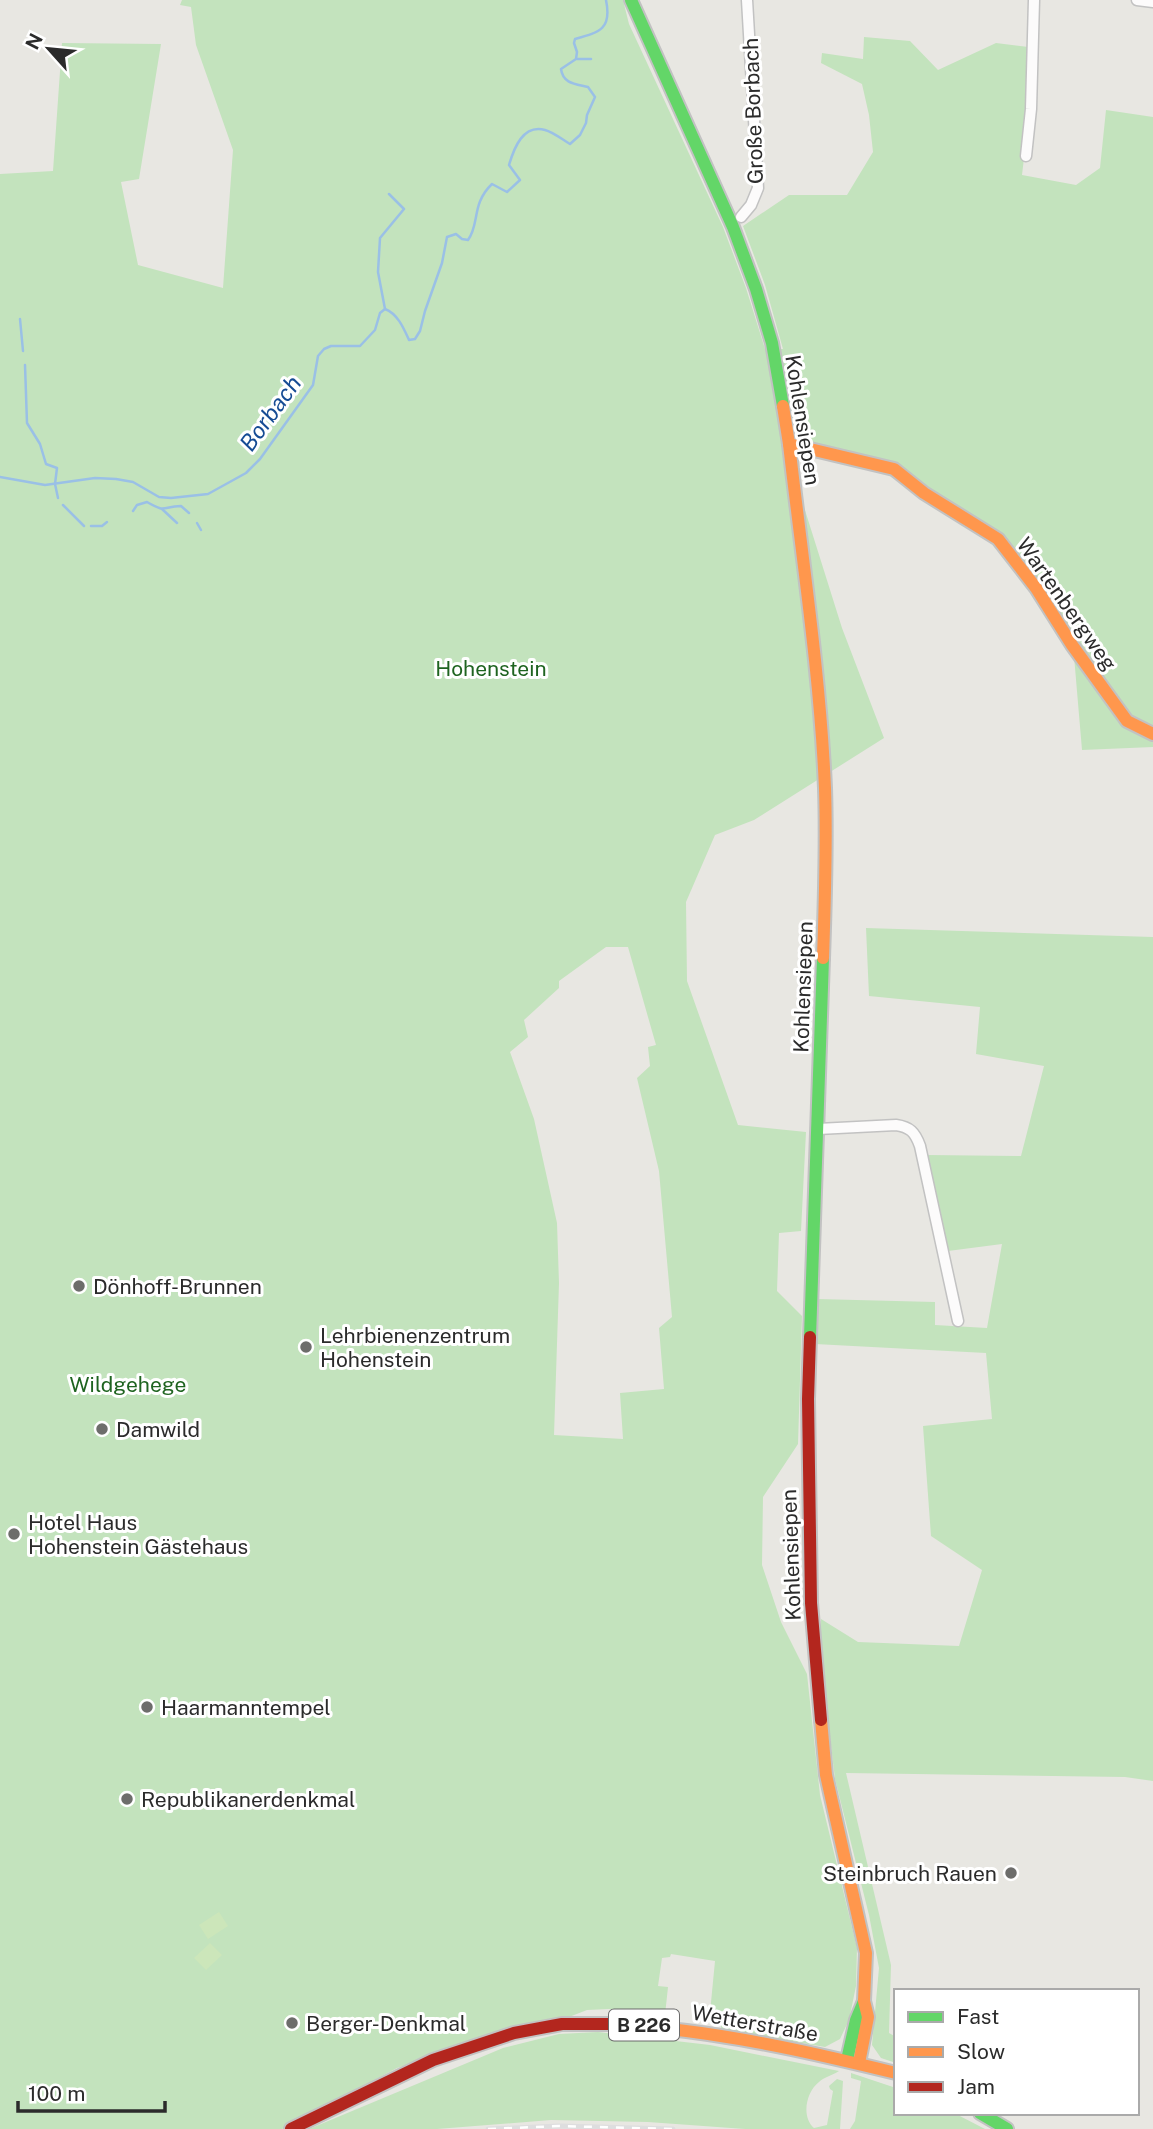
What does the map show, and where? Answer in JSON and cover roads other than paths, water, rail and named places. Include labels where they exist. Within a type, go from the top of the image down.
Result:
[{"type":"street","name":"Kohlensiepen","points":[[631,0],[733,227],[772,343],[789,444],[819,709],[825,788],[825,933],[808,1411],[811,1603],[826,1775],[866,1953],[864,2001],[856,2020],[853,2061]]},
{"type":"street","name":"Große Borbach","points":[[741,217],[751,205],[758,188],[747,0]]},
{"type":"street","points":[[1026,156],[1031,108],[1034,0]]},
{"type":"street","points":[[1137,0],[1153,2]]},
{"type":"street","name":"Wartenbergweg","points":[[789,444],[894,469],[923,493],[998,539],[1036,588],[1072,645],[1127,721],[1153,734]]},
{"type":"street","points":[[818,1129],[896,1125],[905,1126],[915,1133],[958,1321]]},
{"type":"street","name":"Wetterstraße","points":[[291,2129],[433,2060],[514,2033],[562,2024],[624,2024],[702,2032],[853,2061],[894,2072]]},
{"type":"street","points":[[983,2115],[1007,2129]]},
{"type":"waterway","name":"Borbach","points":[[0,477],[45,485],[95,478],[116,479],[133,482],[159,497],[171,498],[208,494],[246,473],[260,459],[313,385],[318,356],[324,349],[331,346],[360,346],[375,330],[380,313],[385,309],[397,318],[409,340],[415,339],[442,263],[447,237],[456,234],[468,240],[485,191],[492,184],[507,192],[520,180],[509,165],[525,134],[537,129],[545,130],[570,144],[580,135],[595,97],[588,87],[564,78],[561,69],[576,59],[575,39],[602,28],[607,17],[606,0]]},
{"type":"waterway","points":[[577,59],[591,59]]},
{"type":"waterway","points":[[385,309],[378,272],[380,238],[404,209],[389,194]]},
{"type":"waterway","points":[[20,319],[23,351]]},
{"type":"waterway","points":[[25,365],[27,423],[40,444],[46,464],[57,468],[55,484],[58,498]]},
{"type":"waterway","points":[[133,511],[137,505],[147,502],[161,508],[181,506],[189,513]]},
{"type":"waterway","points":[[63,505],[84,526]]},
{"type":"waterway","points":[[162,509],[177,523]]},
{"type":"waterway","points":[[91,526],[102,526],[107,522]]},
{"type":"waterway","points":[[197,523],[201,530]]},
{"type":"railway","points":[[488,2129],[559,2126],[673,2129]]},
{"type":"place","name":"Dönhoff-Brunnen","points":[[79,1286]]},
{"type":"place","name":"Lehrbienenzentrum Hohenstein","points":[[306,1347]]},
{"type":"place","name":"Damwild","points":[[102,1429]]},
{"type":"place","name":"Hotel Haus Hohenstein Gästehaus","points":[[14,1534]]},
{"type":"place","name":"Haarmanntempel","points":[[147,1707]]},
{"type":"place","name":"Republikanerdenkmal","points":[[127,1799]]},
{"type":"place","name":"Steinbruch Rauen","points":[[1011,1873]]},
{"type":"place","name":"Berger-Denkmal","points":[[292,2023]]},
{"type":"park label","name":"Hohenstein","points":[[491,668]]},
{"type":"park label","name":"Wildgehege","points":[[128,1384]]}]
